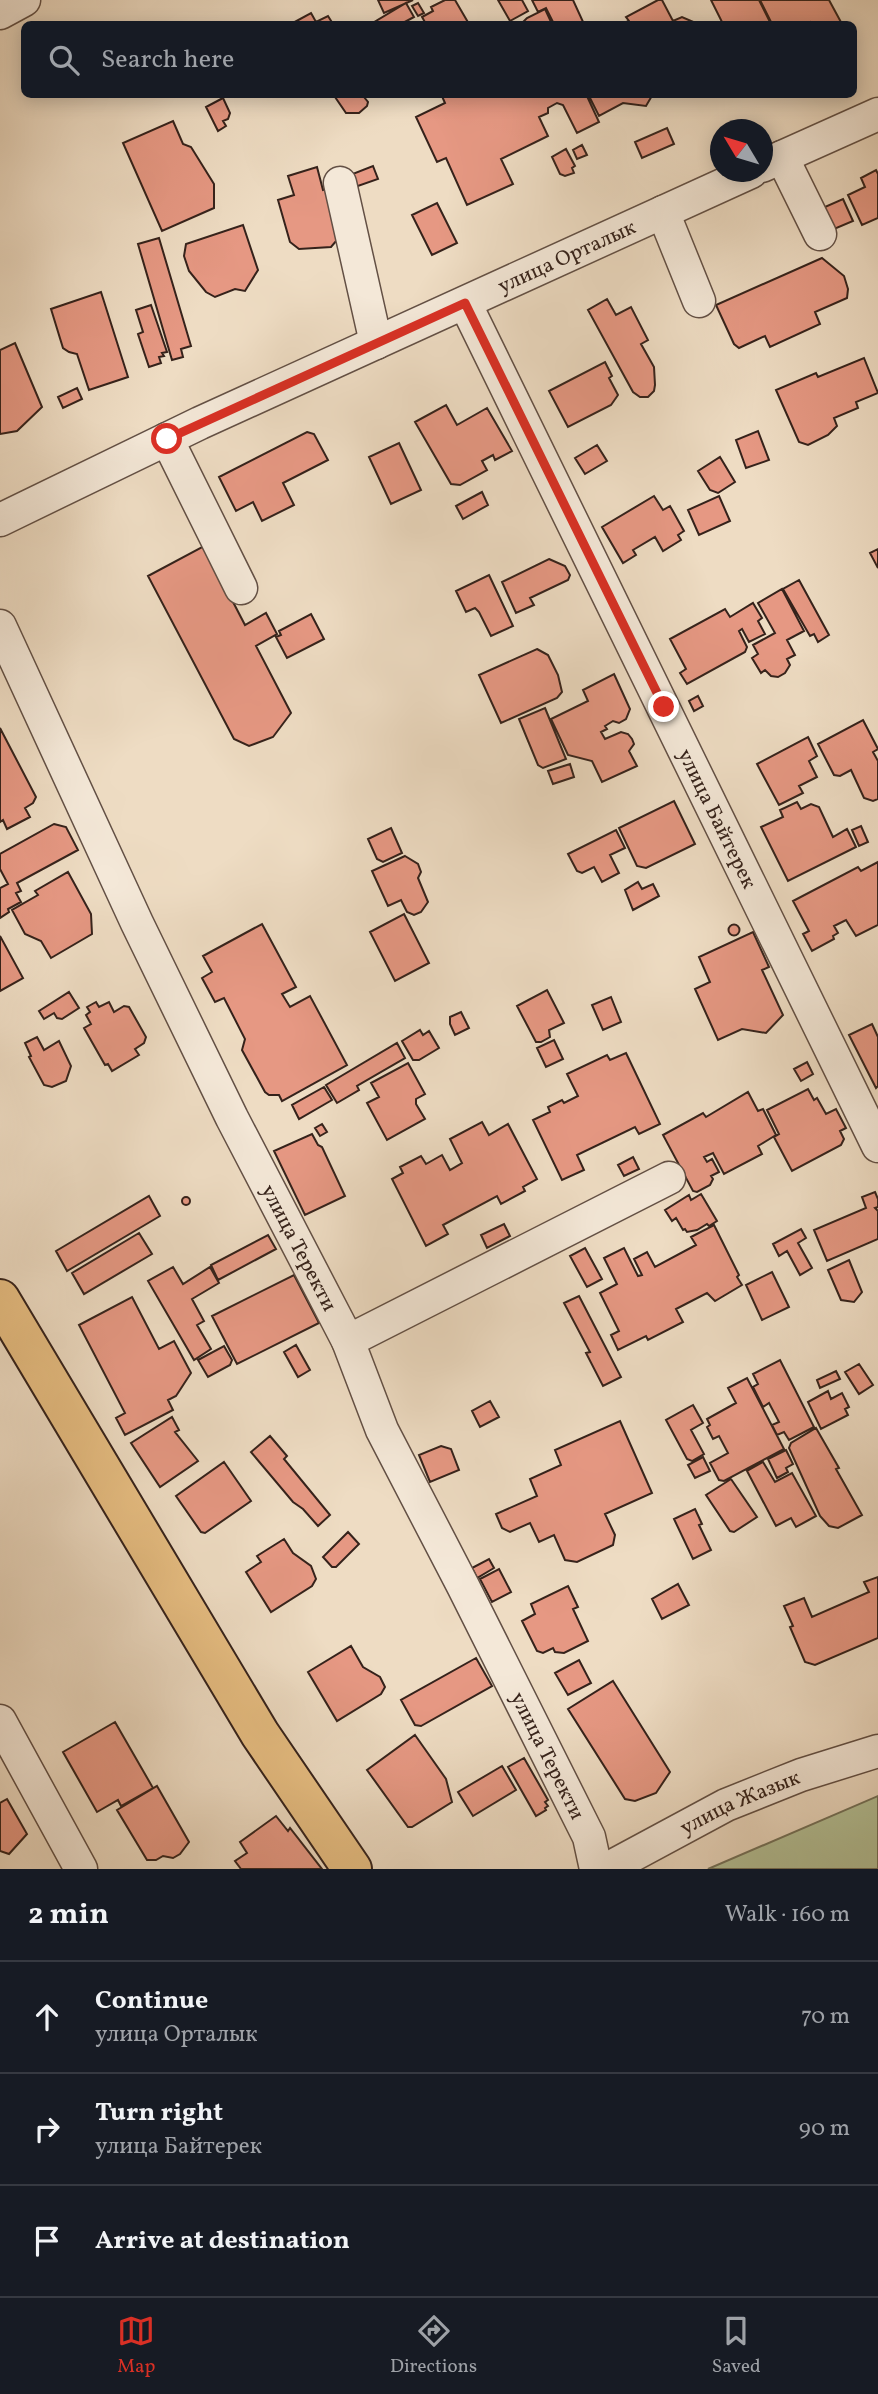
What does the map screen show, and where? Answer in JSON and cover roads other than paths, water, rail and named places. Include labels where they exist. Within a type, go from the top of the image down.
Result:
[{"type":"main road","points":[[0,1299],[260,1734],[352,1869]]},
{"type":"street","points":[[0,13],[24,0]]},
{"type":"street","points":[[773,162],[878,114]]},
{"type":"street","points":[[773,164],[820,234]]},
{"type":"street","name":"улица Орталык","points":[[0,520],[167,439],[729,182]]},
{"type":"street","points":[[340,183],[376,343]]},
{"type":"street","points":[[663,212],[699,301]]},
{"type":"street","name":"улица Байтерек","points":[[465,303],[878,1146]]},
{"type":"street","points":[[167,439],[241,588]]},
{"type":"street","name":"улица Теректи","points":[[0,626],[143,935],[232,1118],[348,1341],[382,1430],[589,1837],[596,1869]]},
{"type":"street","points":[[348,1341],[669,1178]]},
{"type":"street","points":[[0,1721],[81,1869]]},
{"type":"street","name":"улица Жазык","points":[[607,1869],[726,1805],[801,1775],[878,1751]]}]
